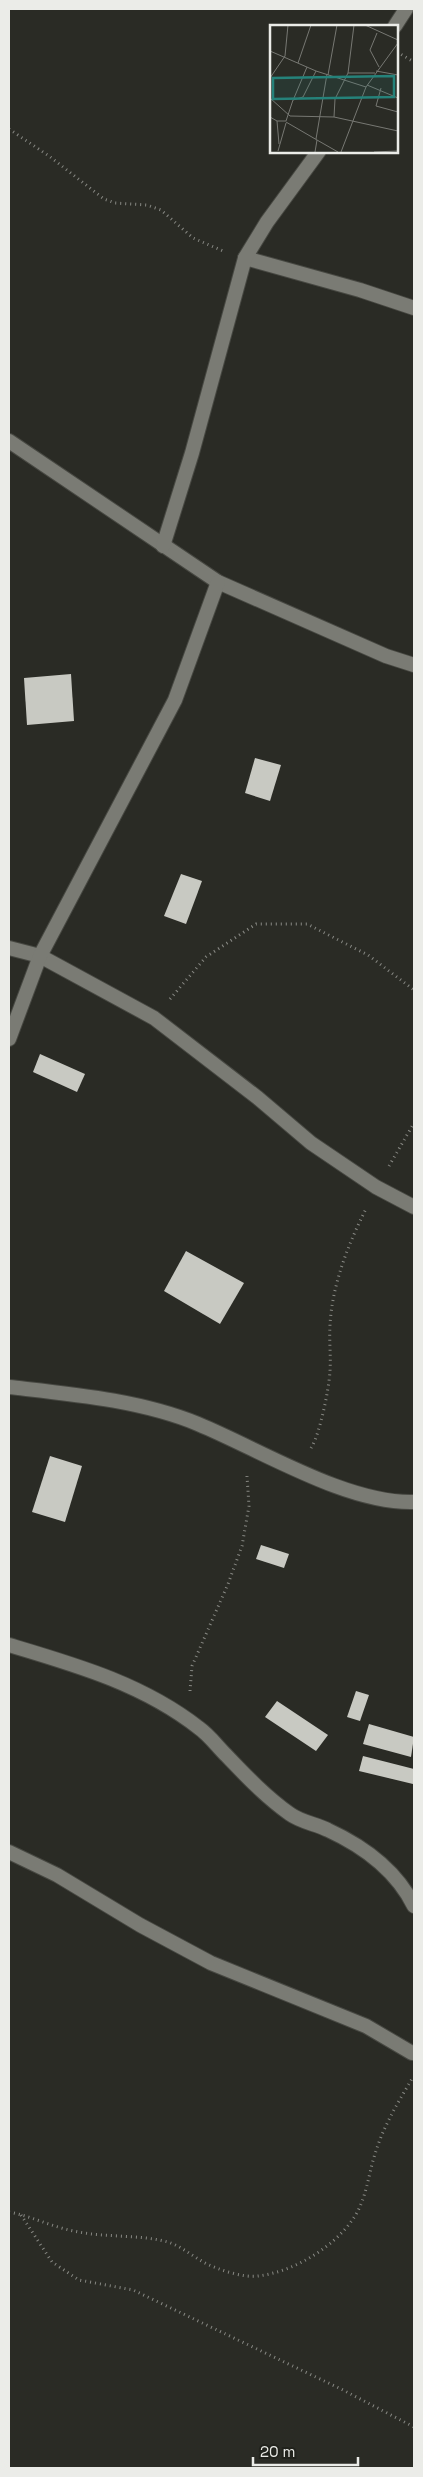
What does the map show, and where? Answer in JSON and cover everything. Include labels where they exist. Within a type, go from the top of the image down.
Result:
[{"type":"street","points":[[397,25],[406,9]]},
{"type":"street","points":[[163,546],[192,453],[245,258],[267,222],[317,152]]},
{"type":"street","points":[[245,258],[360,290],[414,308]]},
{"type":"street","points":[[9,441],[218,582],[386,656],[414,665]]},
{"type":"street","points":[[9,1040],[40,956],[175,700],[218,582]]},
{"type":"street","points":[[9,948],[40,956],[154,1018],[258,1098],[311,1143],[376,1187],[414,1207]]},
{"type":"street","points":[[9,1386],[84,1396],[140,1407],[197,1424],[244,1447],[378,1500],[414,1502]]},
{"type":"street","points":[[9,1645],[118,1679],[175,1710],[201,1729],[278,1806],[292,1816],[328,1830],[362,1848],[402,1883],[414,1906]]},
{"type":"street","points":[[9,1852],[57,1875],[140,1925],[211,1963],[366,2026],[414,2050]]},
{"type":"path","points":[[398,53],[414,62]]},
{"type":"path","points":[[9,129],[49,156],[104,199],[115,203],[147,205],[161,210],[193,238],[216,249],[245,258]]},
{"type":"path","points":[[154,1018],[206,957],[256,924],[307,924],[368,955],[414,990]]},
{"type":"path","points":[[295,1468],[312,1447],[319,1432],[330,1372],[330,1324],[336,1290],[354,1232],[376,1187],[414,1123]]},
{"type":"path","points":[[201,1729],[189,1699],[192,1666],[228,1584],[242,1546],[250,1506],[244,1447]]},
{"type":"path","points":[[9,2212],[72,2231],[166,2242],[183,2247],[206,2264],[233,2273],[257,2277],[276,2271],[302,2262],[330,2243],[353,2219],[368,2187],[375,2152],[391,2114],[414,2076]]},
{"type":"path","points":[[20,2214],[52,2262],[79,2280],[133,2290],[341,2389],[414,2427]]},
{"type":"building","points":[[71,674],[74,721],[27,725],[24,678]]},
{"type":"building","points":[[255,758],[281,765],[270,801],[245,793]]},
{"type":"building","points":[[181,874],[202,881],[186,924],[164,916]]},
{"type":"building","points":[[40,1054],[85,1074],[77,1092],[33,1072]]},
{"type":"building","points":[[186,1251],[244,1283],[220,1324],[164,1291]]},
{"type":"building","points":[[50,1456],[82,1466],[65,1522],[32,1512]]},
{"type":"building","points":[[261,1545],[289,1554],[284,1568],[256,1559]]},
{"type":"building","points":[[356,1691],[369,1695],[360,1721],[347,1717]]},
{"type":"building","points":[[277,1701],[328,1735],[316,1751],[265,1717]]},
{"type":"building","points":[[369,1724],[414,1737],[411,1757],[363,1744]]},
{"type":"building","points":[[363,1756],[414,1769],[413,1784],[359,1771]]}]
